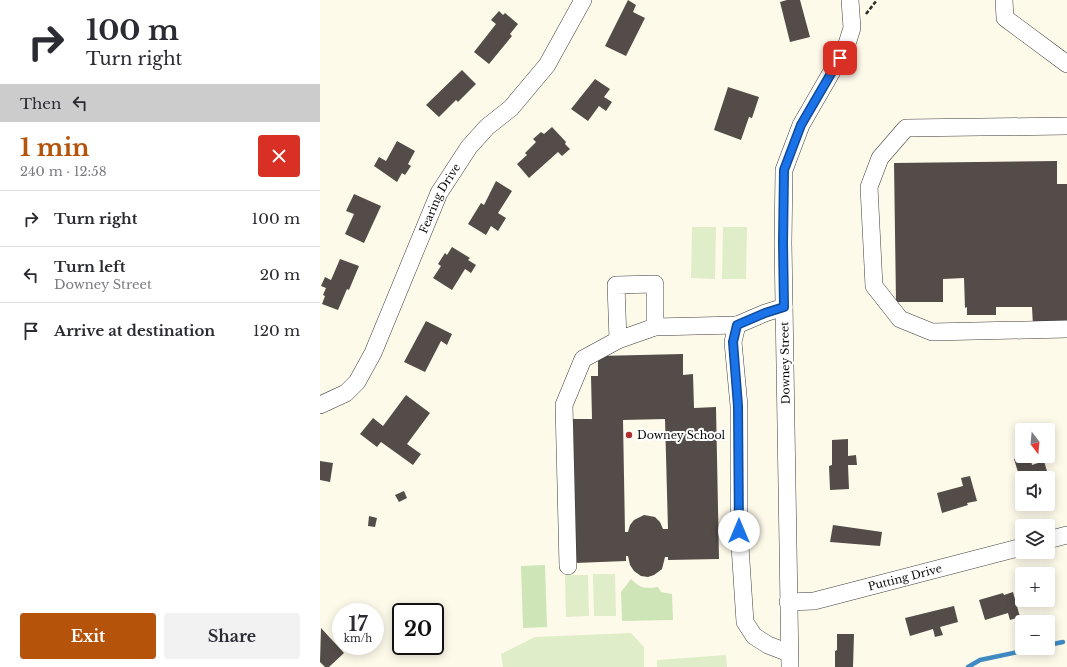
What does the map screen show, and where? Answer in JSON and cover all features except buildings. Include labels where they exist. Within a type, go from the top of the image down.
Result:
[{"type":"street","name":"Fearing Drive","points":[[320,405],[346,393],[358,382],[373,352],[439,193],[469,147],[487,127],[511,108],[548,65],[583,0]]},
{"type":"street","name":"Downey Street","points":[[789,660],[783,243],[784,170],[801,125],[846,47],[852,28],[850,0]]},
{"type":"street","points":[[1004,0],[1005,18],[1067,64]]},
{"type":"street","points":[[1067,126],[906,128],[880,158],[869,187],[874,286],[900,319],[932,332],[1067,329]]},
{"type":"street","points":[[618,340],[616,285],[655,284],[655,327]]},
{"type":"street","points":[[568,566],[564,405],[583,359],[618,340],[655,327],[737,325],[784,307]]},
{"type":"street","points":[[737,325],[733,342],[738,406],[739,531],[745,622],[754,636],[789,660]]},
{"type":"street","points":[[1055,538],[1067,535]]},
{"type":"street","name":"Putting Drive","points":[[788,602],[814,601],[1015,549]]},
{"type":"green space","points":[[692,227],[716,227],[715,279],[691,278]]},
{"type":"green space","points":[[723,227],[747,227],[746,279],[722,279]]},
{"type":"green space","points":[[545,565],[547,627],[523,628],[521,566]]},
{"type":"green space","points":[[593,574],[615,574],[616,616],[594,616]]},
{"type":"green space","points":[[565,575],[588,575],[589,616],[566,617]]},
{"type":"green space","points":[[631,579],[643,587],[658,587],[661,592],[672,594],[673,620],[622,621],[621,592]]},
{"type":"green space","points":[[631,633],[644,647],[644,667],[503,667],[501,654],[535,637]]},
{"type":"green space","points":[[726,655],[727,667],[657,667],[657,660]]},
{"type":"waterway","points":[[1055,644],[1063,642]]},
{"type":"waterway","points":[[968,667],[980,660],[1015,653]]},
{"type":"place","name":"Downey School","points":[[629,435]]},
{"type":"route","points":[[739,531],[738,406],[733,342],[737,325],[784,307],[784,170],[801,125],[840,58]]}]
